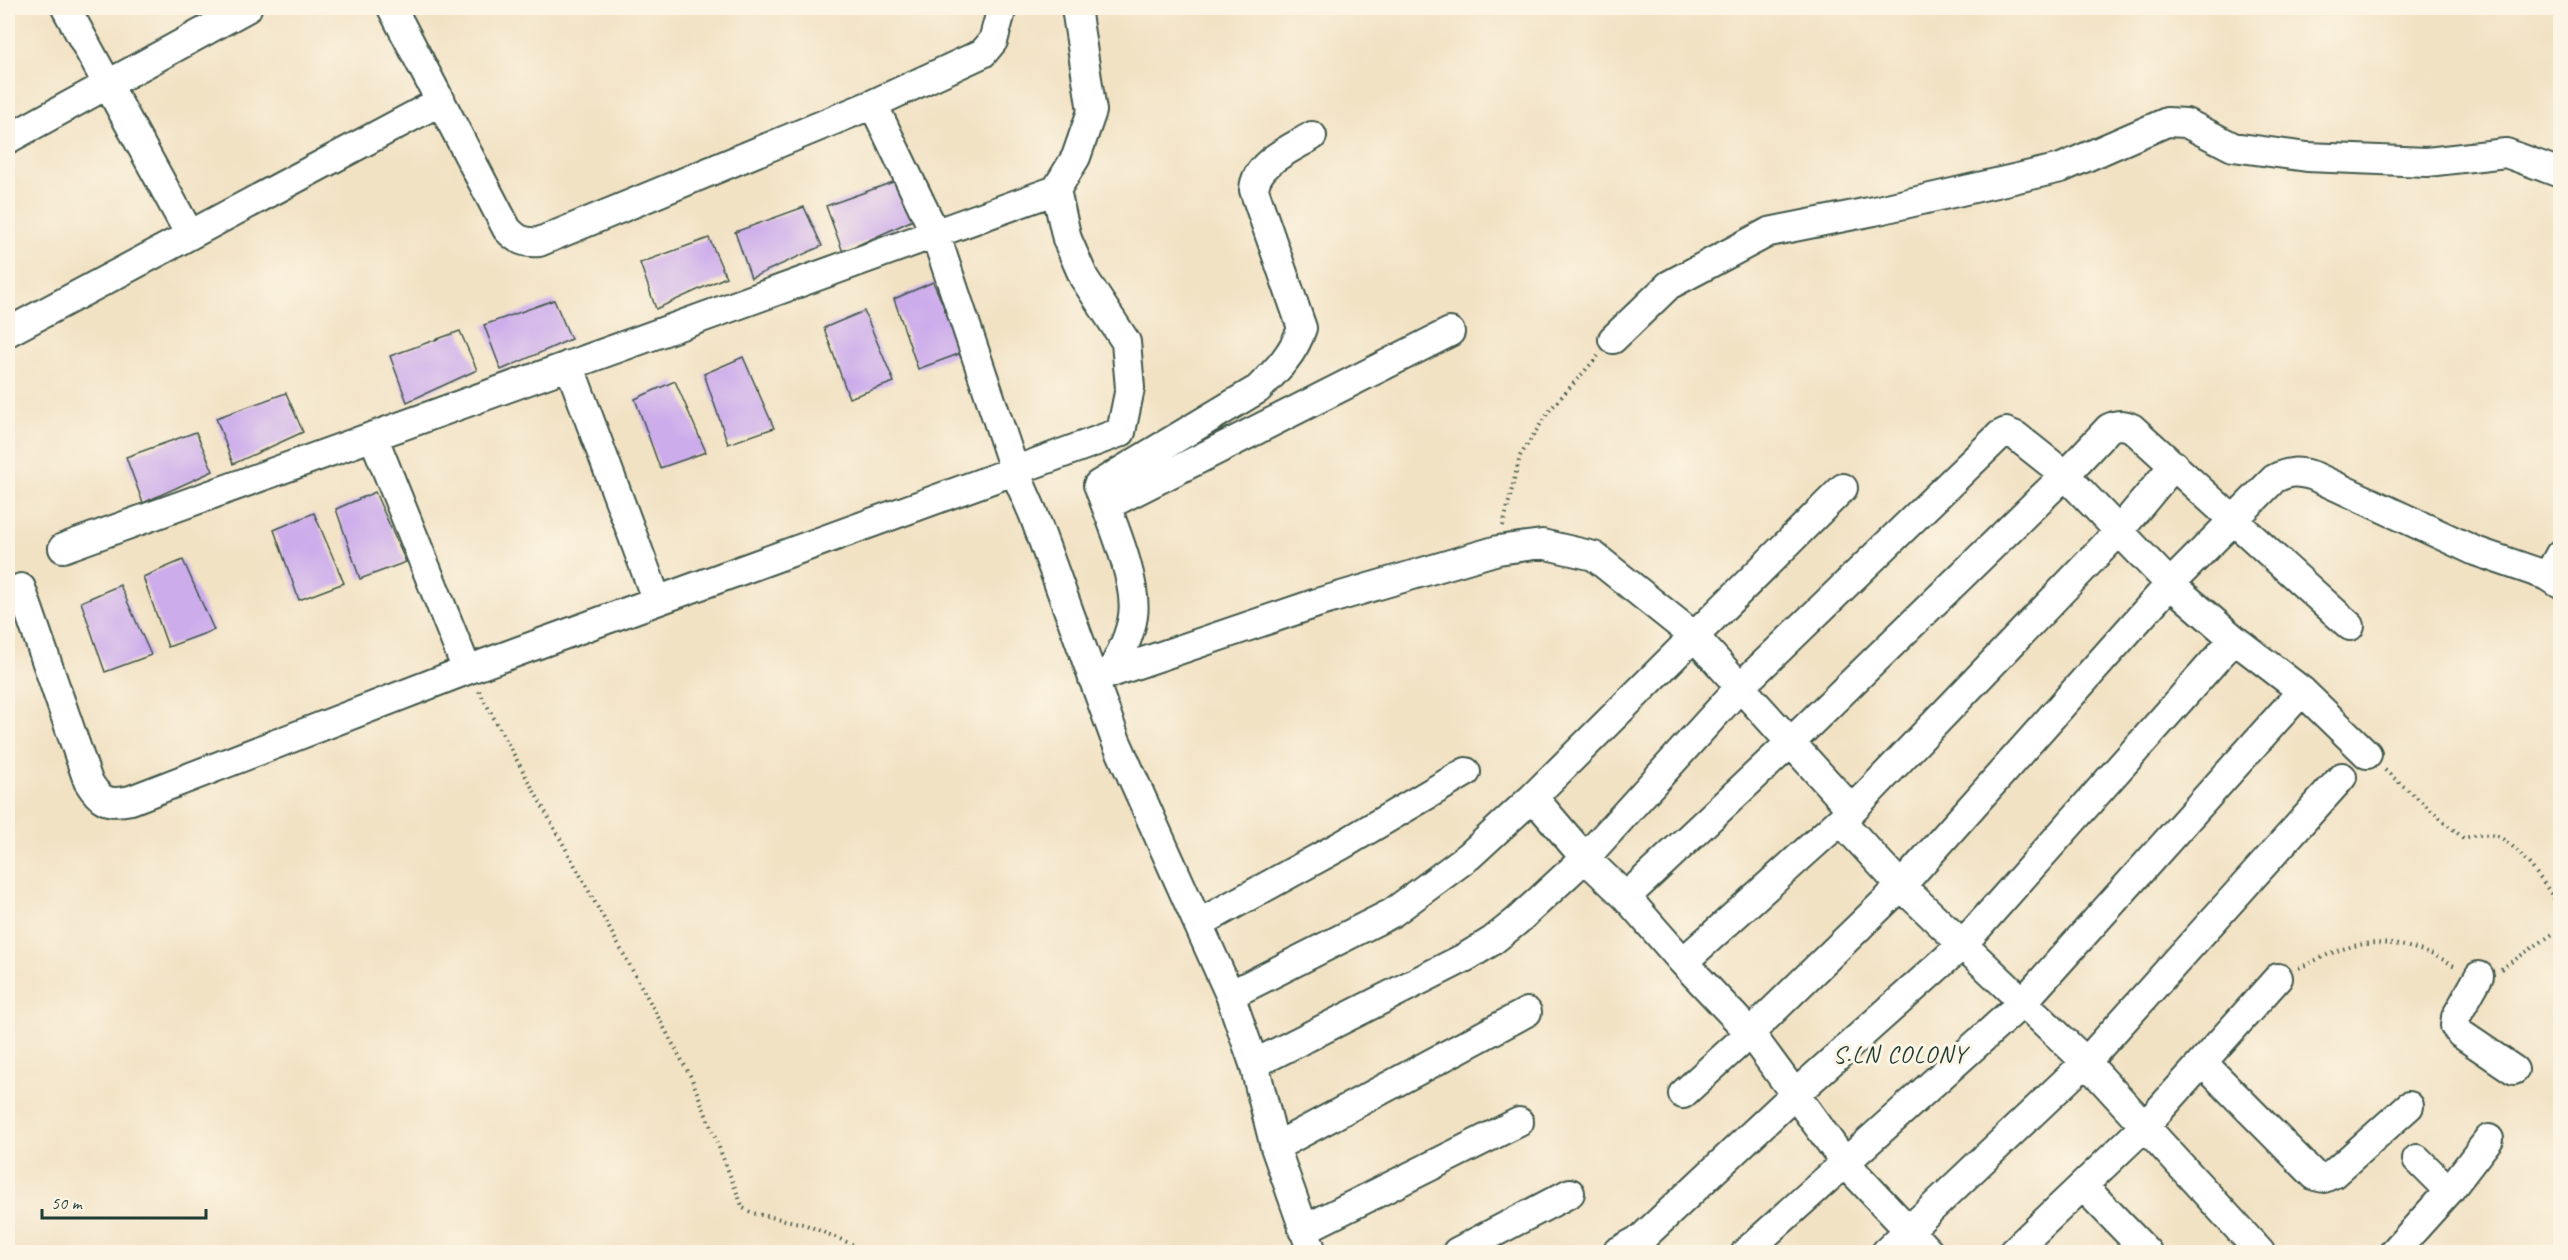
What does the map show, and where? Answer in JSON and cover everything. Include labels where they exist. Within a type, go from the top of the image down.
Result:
[{"type":"street","points":[[66,8],[190,235]]},
{"type":"street","points":[[8,139],[247,8]]},
{"type":"street","points":[[392,8],[507,229],[516,239],[527,243],[539,242],[873,104],[983,52],[993,41],[995,14]]},
{"type":"street","points":[[63,548],[1056,189],[1076,157],[1092,111],[1076,8]]},
{"type":"street","points":[[8,332],[441,101]]},
{"type":"street","points":[[873,104],[935,233],[1015,472],[1102,676],[1116,741],[1230,996],[1254,1064],[1275,1147],[1308,1241],[1519,1122]]},
{"type":"street","points":[[1613,339],[1669,285],[1769,232],[1874,211],[2061,168],[2168,122],[2186,123],[2233,147],[2307,157],[2427,162],[2506,153],[2560,173]]},
{"type":"street","points":[[1100,490],[1258,388],[1278,369],[1297,345],[1302,328],[1254,190],[1254,181],[1260,171],[1272,161],[1312,136]]},
{"type":"street","points":[[21,588],[88,781],[97,796],[116,803],[131,800],[467,670],[1121,432],[1130,388],[1126,342],[1084,278],[1067,238],[1056,189]]},
{"type":"street","points":[[1100,490],[1450,332]]},
{"type":"street","points":[[569,365],[657,601]]},
{"type":"street","points":[[1626,897],[1791,742],[2065,475],[2109,428],[2119,424],[2132,428],[2350,626]]},
{"type":"street","points":[[1254,1064],[1466,957],[1492,941],[1585,858],[1740,687],[2000,435],[2006,432],[2011,433],[2065,475],[2170,584],[2234,639],[2302,691],[2367,754]]},
{"type":"street","points":[[373,436],[467,670]]},
{"type":"street","points":[[1683,962],[1846,816],[2120,531],[2174,465]]},
{"type":"street","points":[[1683,1094],[1750,1033],[1901,886],[2170,584],[2274,479],[2288,471],[2298,471],[2314,476],[2475,551],[2556,571]]},
{"type":"street","points":[[1230,996],[1392,913],[1469,856],[1533,797],[1844,488]]},
{"type":"street","points":[[1100,490],[1134,592],[1133,616],[1127,638],[1102,676]]},
{"type":"street","points":[[1102,676],[1317,603],[1498,550],[1542,544],[1594,555],[1694,636],[1791,742],[1901,886],[2086,1062],[2260,1252]]},
{"type":"street","points":[[1617,1252],[1647,1245],[1794,1095],[1963,944],[2234,639]]},
{"type":"street","points":[[1746,1252],[2023,1002],[2302,691]]},
{"type":"street","points":[[1198,924],[1342,845],[1466,772]]},
{"type":"street","points":[[1886,1252],[2086,1062],[2342,777]]},
{"type":"street","points":[[1533,797],[1585,858],[1626,897],[1750,1033],[1846,1164],[1929,1252]]},
{"type":"street","points":[[2479,976],[2456,1017],[2455,1026],[2461,1034],[2514,1070]]},
{"type":"street","points":[[2025,1249],[2083,1186],[2145,1126],[2278,978]]},
{"type":"street","points":[[1275,1147],[1527,1012]]},
{"type":"street","points":[[2203,1063],[2315,1176],[2324,1178],[2333,1174],[2409,1106]]},
{"type":"street","points":[[2405,1249],[2489,1139]]},
{"type":"street","points":[[2417,1159],[2449,1191]]},
{"type":"street","points":[[2083,1186],[2147,1252]]},
{"type":"street","points":[[1457,1252],[1570,1193]]},
{"type":"path","points":[[1498,550],[1521,456],[1549,411],[1613,339]]},
{"type":"path","points":[[467,670],[691,1077],[742,1208],[752,1213],[804,1224],[854,1245],[862,1252]]},
{"type":"path","points":[[2367,754],[2463,837],[2486,834],[2499,837],[2535,869],[2560,907]]},
{"type":"path","points":[[2278,978],[2350,946],[2378,942],[2434,953],[2466,973],[2479,976],[2495,973],[2560,930]]},
{"type":"building","points":[[896,181],[913,220],[843,252],[826,206]]},
{"type":"building","points":[[804,207],[822,246],[751,278],[735,232]]},
{"type":"building","points":[[709,238],[726,277],[656,309],[640,263]]},
{"type":"building","points":[[933,282],[964,352],[918,369],[894,299]]},
{"type":"building","points":[[554,300],[571,339],[501,370],[484,325]]},
{"type":"building","points":[[864,311],[894,382],[849,398],[824,328]]},
{"type":"building","points":[[460,331],[477,370],[407,402],[390,356]]},
{"type":"building","points":[[743,357],[774,428],[728,444],[704,374]]},
{"type":"building","points":[[675,381],[706,452],[660,468],[635,399]]},
{"type":"building","points":[[286,393],[303,432],[233,464],[216,418]]},
{"type":"building","points":[[196,432],[213,471],[143,503],[126,457]]},
{"type":"building","points":[[375,492],[406,562],[360,579],[336,509]]},
{"type":"building","points":[[314,513],[344,583],[299,600],[274,530]]},
{"type":"building","points":[[183,560],[214,630],[168,647],[143,577]]},
{"type":"building","points":[[120,585],[151,655],[105,672],[81,602]]},
{"type":"district","name":"S.LN COLONY","points":[[1900,1054]]}]
